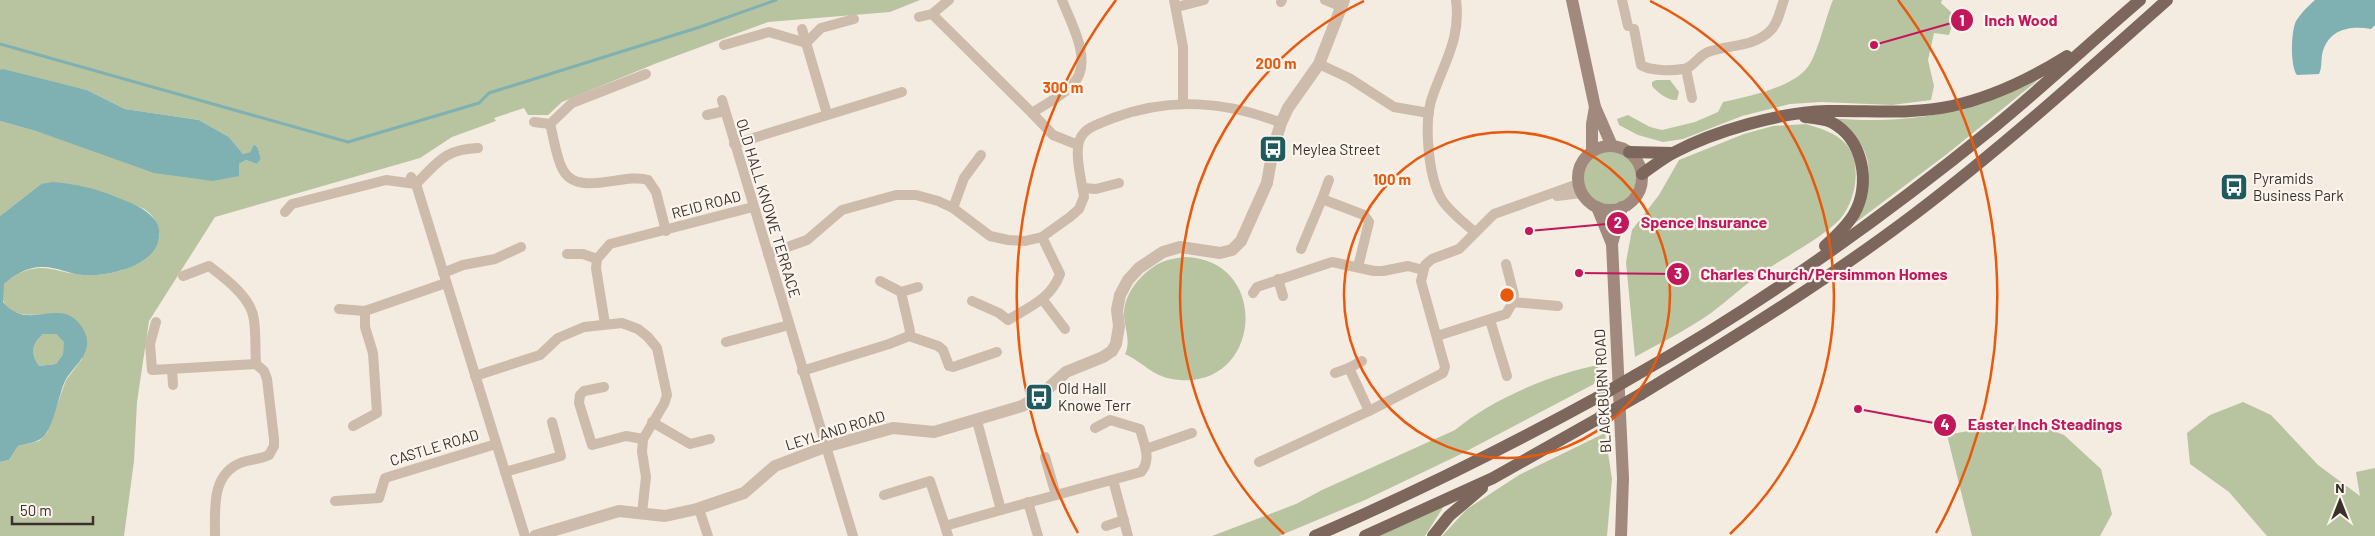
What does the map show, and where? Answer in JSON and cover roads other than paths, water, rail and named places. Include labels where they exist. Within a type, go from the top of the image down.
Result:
[{"type":"main road","points":[[1572,0],[1595,107],[1612,146]]},
{"type":"main road","points":[[1315,536],[1385,506],[1501,450],[1678,352],[1794,275],[1873,220],[1934,174],[2016,108],[2140,0]]},
{"type":"main road","points":[[1365,536],[1493,478],[1641,394],[1732,338],[1915,213],[2036,117],[2167,0]]},
{"type":"main road","points":[[1642,174],[1673,153],[1741,127],[1793,114],[1826,111],[1910,112],[1951,106],[2005,89],[2052,65],[2095,39]]},
{"type":"main road","points":[[1592,151],[1592,124],[1595,107]]},
{"type":"main road","points":[[1793,114],[1831,122],[1846,134],[1857,148],[1862,166],[1862,189],[1854,214],[1833,240],[1794,275]]},
{"type":"main road","points":[[1629,152],[1638,162],[1642,174],[1637,194],[1622,207],[1613,210],[1591,204],[1580,188],[1579,166],[1592,151],[1601,146],[1612,146],[1629,152],[1673,153]]},
{"type":"main road","name":"BLACKBURN ROAD","points":[[1597,207],[1612,244]]},
{"type":"main road","name":"BLACKBURN ROAD","points":[[1621,536],[1623,478],[1612,244],[1622,207]]},
{"type":"main road","points":[[1432,536],[1449,516],[1493,478]]},
{"type":"street","points":[[919,17],[932,14],[949,0]]},
{"type":"street","points":[[1032,113],[1074,84],[1082,68],[1080,48],[1062,0]]},
{"type":"street","points":[[1183,103],[1183,47],[1175,4],[1204,0]]},
{"type":"street","name":"LEYLAND ROAD","points":[[534,536],[613,512],[665,516],[699,509],[744,493],[776,466],[825,447],[893,428],[934,432],[977,421],[1032,402],[1066,372],[1112,351],[1116,344],[1119,326],[1117,310],[1120,295],[1128,280],[1151,258],[1180,248],[1220,253],[1232,250],[1241,242],[1267,183],[1273,149],[1281,123],[1288,108],[1319,64],[1343,4],[1325,0]]},
{"type":"street","points":[[1456,0],[1457,32],[1432,96],[1428,138],[1437,186],[1442,200],[1474,232]]},
{"type":"street","points":[[1622,0],[1641,65],[1646,68],[1686,69],[1706,52],[1751,42],[1765,36],[1775,25],[1784,0]]},
{"type":"street","points":[[932,14],[1053,135],[1078,145]]},
{"type":"street","points":[[806,43],[821,28],[854,19]]},
{"type":"street","points":[[802,29],[827,114]]},
{"type":"street","points":[[724,45],[769,32],[806,43]]},
{"type":"street","points":[[1319,64],[1349,78],[1394,107],[1429,113]]},
{"type":"street","points":[[1686,69],[1692,98]]},
{"type":"street","points":[[534,122],[550,124],[572,103],[646,74]]},
{"type":"street","points":[[734,144],[902,92]]},
{"type":"street","name":"OLD HALL KNOWE TERRACE","points":[[722,100],[853,536]]},
{"type":"street","points":[[768,254],[807,240],[842,210],[896,195],[916,196],[938,201],[953,208],[990,236],[1025,241],[1042,237],[1079,209],[1084,198],[1078,145],[1083,134],[1094,126],[1132,111],[1160,104],[1183,103],[1230,107],[1281,123]]},
{"type":"street","points":[[708,115],[725,111]]},
{"type":"street","name":"REID ROAD","points":[[550,124],[563,170],[569,177],[589,184],[601,184],[630,177],[648,180],[656,192],[666,231]]},
{"type":"street","points":[[285,212],[292,204],[386,180],[414,180],[442,158],[460,148],[478,148]]},
{"type":"street","points":[[953,208],[964,178],[981,155]]},
{"type":"street","name":"CASTLE ROAD","points":[[414,180],[524,536]]},
{"type":"street","points":[[1301,249],[1330,180]]},
{"type":"street","points":[[1083,188],[1096,188],[1119,183]]},
{"type":"street","points":[[1259,462],[1369,411],[1443,373],[1445,367],[1421,281],[1423,270],[1432,259],[1459,250],[1474,232],[1494,214],[1580,188]]},
{"type":"street","points":[[1322,199],[1364,214],[1367,218],[1368,222],[1358,267]]},
{"type":"street","name":"REID ROAD","points":[[598,259],[610,244],[615,242],[666,231],[753,207]]},
{"type":"street","points":[[972,301],[999,313],[1008,320],[1043,300],[1056,286],[1060,274],[1042,237]]},
{"type":"street","points":[[339,309],[365,311],[445,278],[463,265],[495,259],[521,247]]},
{"type":"street","points":[[567,254],[583,254],[598,259],[596,268],[605,324]]},
{"type":"street","points":[[1253,293],[1256,287],[1332,262],[1382,271],[1408,266],[1423,270]]},
{"type":"street","points":[[1437,336],[1506,314],[1513,302],[1514,295],[1506,264]]},
{"type":"street","points":[[183,276],[210,266],[224,277],[248,303],[254,320],[256,364]]},
{"type":"street","points":[[1278,279],[1283,296]]},
{"type":"street","points":[[880,281],[901,292],[918,287]]},
{"type":"street","points":[[901,292],[910,336]]},
{"type":"street","points":[[1043,300],[1065,329]]},
{"type":"street","points":[[1513,302],[1558,306]]},
{"type":"street","points":[[353,426],[377,414],[373,353],[365,327],[365,311]]},
{"type":"street","points":[[1490,320],[1507,376]]},
{"type":"street","points":[[156,322],[150,344],[152,370],[256,364],[261,366],[266,374],[274,446],[270,455],[242,462],[224,475],[217,487],[215,536]]},
{"type":"street","points":[[475,376],[540,355],[558,338],[570,332],[605,324],[622,323],[638,329],[657,348],[667,395],[664,404],[643,439],[642,452],[646,477],[642,513]]},
{"type":"street","points":[[726,342],[789,325]]},
{"type":"street","points":[[802,371],[910,336],[938,346],[943,350],[949,366],[953,367],[997,352]]},
{"type":"street","points":[[1335,373],[1362,361]]},
{"type":"street","points":[[1349,368],[1369,411]]},
{"type":"street","points":[[172,369],[173,385]]},
{"type":"street","points":[[604,386],[584,391],[580,395],[579,404],[592,446],[626,436],[643,439]]},
{"type":"street","points":[[884,495],[930,481],[946,531],[1001,510],[1141,472],[1148,465],[1146,449],[1140,430],[1110,420],[1095,428]]},
{"type":"street","points":[[977,421],[1001,510]]},
{"type":"street","points":[[505,472],[561,456],[552,422]]},
{"type":"street","points":[[652,422],[690,444],[710,439]]},
{"type":"street","points":[[1146,449],[1192,433]]},
{"type":"street","name":"CASTLE ROAD","points":[[335,501],[379,498],[385,478],[496,444]]},
{"type":"street","points":[[1045,457],[1056,495]]},
{"type":"street","points":[[1113,480],[1128,536]]},
{"type":"street","points":[[1028,502],[1038,536]]},
{"type":"street","points":[[699,509],[708,536]]},
{"type":"street","points":[[1106,526],[1124,520]]},
{"type":"water","points":[[2315,0],[2375,0],[2375,25],[2371,29],[2355,28],[2340,31],[2329,40],[2325,47],[2319,74],[2297,75],[2292,57],[2294,26],[2300,15]]},
{"type":"water","points":[[3,69],[87,90],[125,109],[199,120],[229,137],[243,154],[250,152],[254,144],[258,148],[261,159],[257,164],[246,160],[239,164],[239,176],[213,181],[154,173],[39,132],[0,121],[0,70]]},
{"type":"water","points":[[53,182],[85,187],[132,203],[155,220],[159,229],[159,236],[157,245],[152,253],[144,260],[124,269],[92,275],[36,267],[21,272],[4,284],[3,302],[12,310],[21,314],[31,315],[60,313],[69,315],[81,326],[86,335],[87,345],[81,360],[65,381],[51,424],[45,435],[36,441],[18,446],[9,460],[0,462],[0,216],[41,184]],"holes":[[[43,334],[56,334],[64,342],[63,354],[56,364],[39,366],[33,353],[36,341]]]},
{"type":"waterway","points":[[0,44],[348,142],[479,103],[489,93],[700,27],[776,0]]},
{"type":"place","name":"Inch Wood","points":[[1874,45]]},
{"type":"place","name":"Meylea Street","points":[[1273,149]]},
{"type":"place","name":"Pyramids Business Park","points":[[2234,187]]},
{"type":"place","name":"Spence Insurance","points":[[1529,231]]},
{"type":"place","name":"Charles Church/Persimmon Homes","points":[[1579,273]]},
{"type":"place","name":"Old Hall Knowe Terr","points":[[1039,397]]},
{"type":"place","name":"Easter Inch Steadings","points":[[1858,409]]}]
